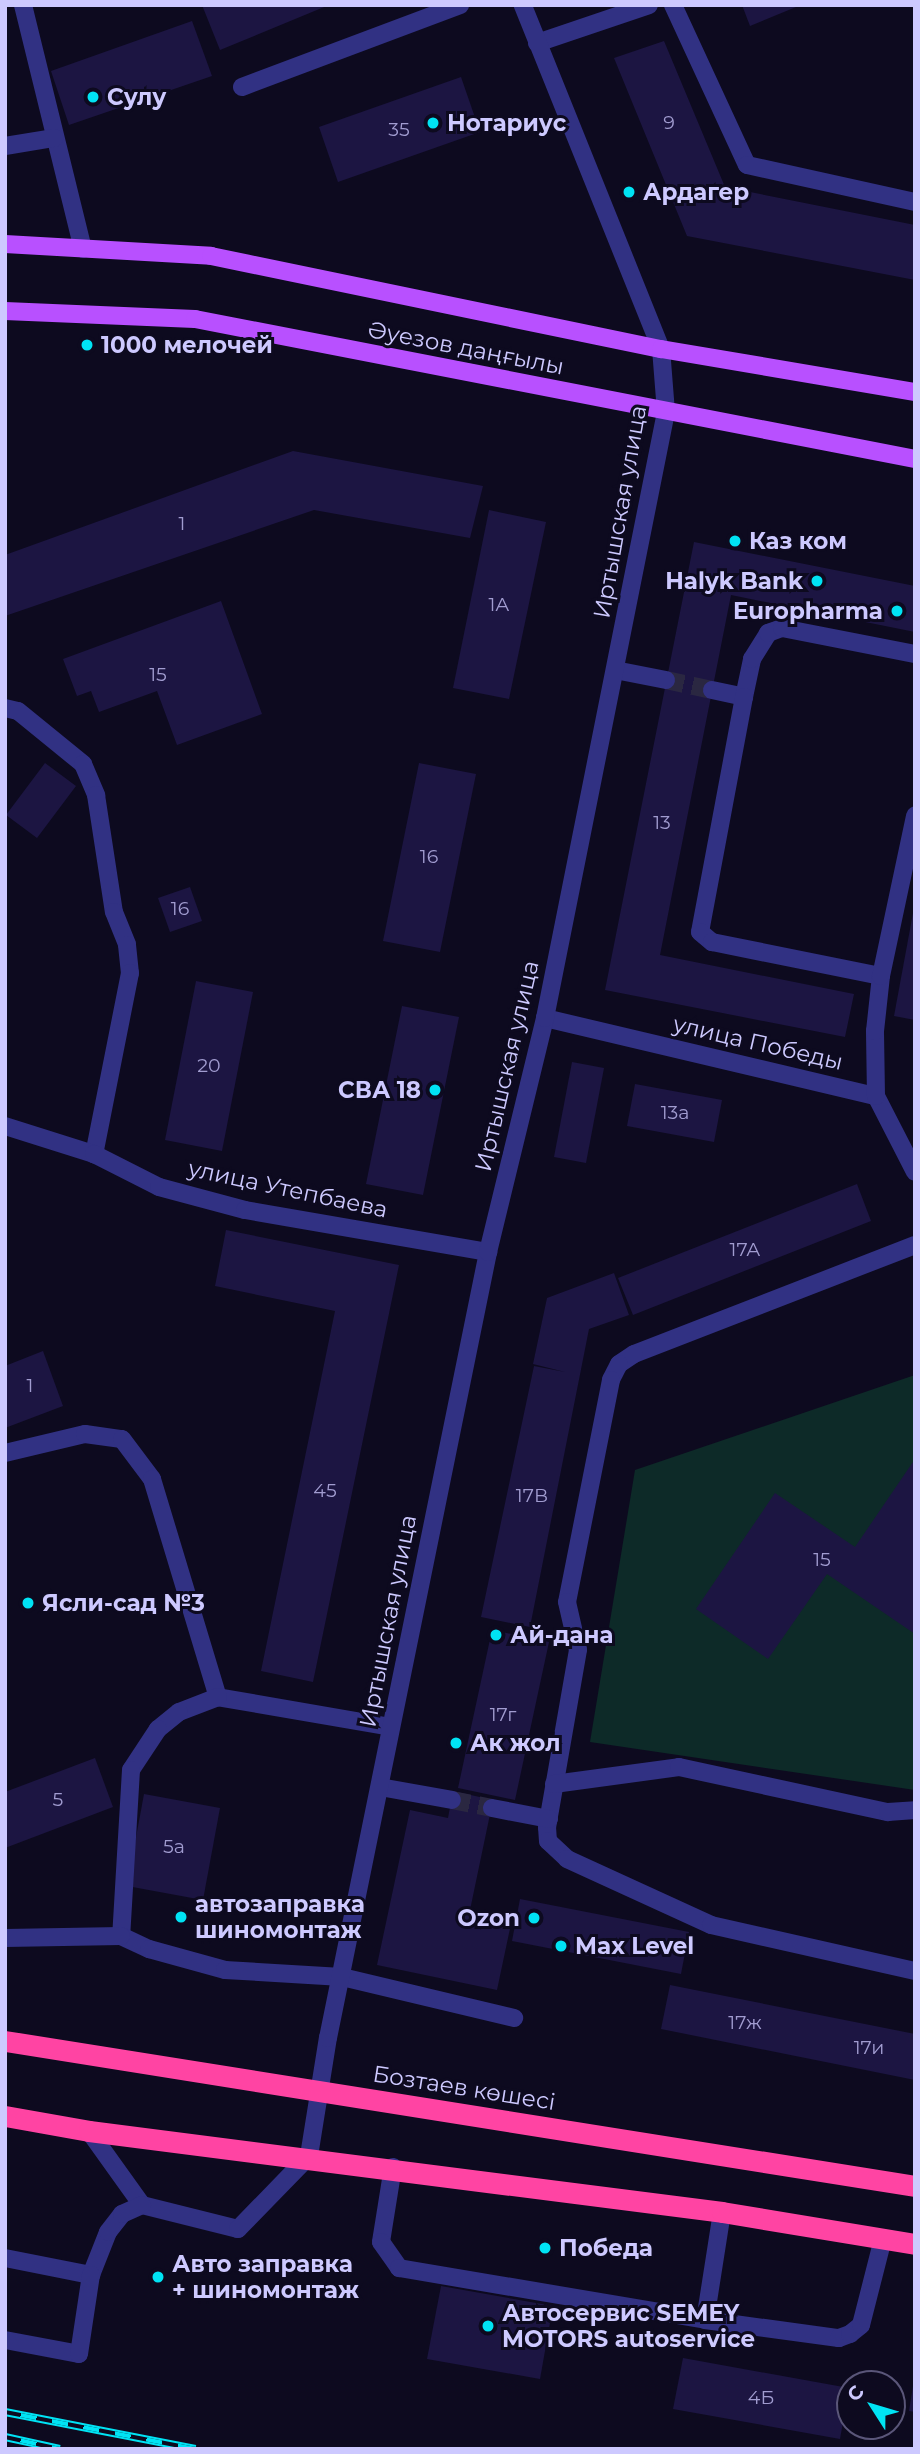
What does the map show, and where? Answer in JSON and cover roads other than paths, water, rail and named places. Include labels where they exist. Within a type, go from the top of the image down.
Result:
[{"type":"highway","name":"Бозтаев көшесі","points":[[5,2041],[915,2186]]},
{"type":"highway","points":[[5,2116],[89,2131],[393,2166],[722,2212],[915,2244]]},
{"type":"main road","name":"Әуезов даңғылы","points":[[5,244],[211,256],[661,349],[915,392]]},
{"type":"main road","name":"Әуезов даңғылы","points":[[5,311],[195,319],[915,460]]},
{"type":"street","points":[[23,5],[34,34],[54,138],[83,249]]},
{"type":"street","points":[[242,87],[460,5]]},
{"type":"street","name":"Иртышская улица","points":[[309,2156],[319,2092],[391,1727],[488,1252],[545,1017],[666,412],[661,349],[523,5]]},
{"type":"street","points":[[537,43],[649,5]]},
{"type":"street","points":[[673,5],[747,165],[915,202]]},
{"type":"street","points":[[5,146],[54,138]]},
{"type":"street","points":[[881,976],[712,942],[701,932],[751,659],[768,633],[782,628],[915,654]]},
{"type":"street","points":[[615,670],[666,680]]},
{"type":"street","points":[[712,690],[744,697]]},
{"type":"street","points":[[5,708],[18,711],[83,764],[96,795],[114,912],[127,944],[130,973],[94,1154]]},
{"type":"street","points":[[915,816],[881,976],[874,1031],[876,1096],[915,1172]]},
{"type":"street","name":"улица Победы","points":[[545,1017],[876,1096]]},
{"type":"street","name":"улица Утепбаева","points":[[5,1126],[94,1154],[159,1187],[244,1210],[488,1252]]},
{"type":"street","points":[[915,1245],[634,1354],[619,1364],[611,1380],[567,1601],[578,1650],[554,1784],[548,1841],[567,1859],[711,1925],[915,1971]]},
{"type":"street","points":[[5,1453],[85,1434],[122,1439],[152,1479],[218,1697]]},
{"type":"street","points":[[121,1936],[131,1770],[158,1729],[179,1712],[218,1697],[391,1727]]},
{"type":"street","points":[[554,1784],[679,1767],[888,1812],[915,1810]]},
{"type":"street","points":[[380,1787],[452,1800]]},
{"type":"street","points":[[492,1808],[549,1819]]},
{"type":"street","points":[[5,1938],[121,1936],[149,1949],[225,1970],[342,1977],[514,2018]]},
{"type":"street","points":[[89,2131],[142,2205]]},
{"type":"street","points":[[5,2340],[79,2354],[91,2274],[108,2232],[122,2214],[142,2205],[239,2229],[309,2156]]},
{"type":"street","points":[[393,2166],[381,2242],[400,2268],[705,2320],[839,2338],[850,2334],[861,2325],[883,2239]]},
{"type":"street","points":[[705,2320],[722,2212]]},
{"type":"street","points":[[5,2258],[91,2274]]},
{"type":"tunnel","points":[[666,680],[712,690]]},
{"type":"tunnel","points":[[452,1800],[492,1808]]},
{"type":"railway","points":[[5,2412],[195,2449]]},
{"type":"railway","points":[[5,2437],[60,2449]]},
{"type":"place","name":"Сулу","points":[[93,97]]},
{"type":"place","name":"Нотариус","points":[[433,123]]},
{"type":"place","name":"Ардагер","points":[[629,192]]},
{"type":"place","name":"1000 мелочей","points":[[87,345]]},
{"type":"place","name":"Каз ком","points":[[735,541]]},
{"type":"place","name":"Halyk Bank","points":[[817,581]]},
{"type":"place","name":"Europharma","points":[[897,611]]},
{"type":"place","name":"СВА 18","points":[[435,1090]]},
{"type":"place","name":"Ясли-сад №3","points":[[28,1603]]},
{"type":"place","name":"Ай-дана","points":[[496,1635]]},
{"type":"place","name":"Ак жол","points":[[456,1743]]},
{"type":"place","name":"автозаправка шиномонтаж","points":[[181,1917]]},
{"type":"place","name":"Ozon","points":[[534,1918]]},
{"type":"place","name":"Max Level","points":[[561,1946]]},
{"type":"place","name":"Победа","points":[[545,2248]]},
{"type":"place","name":"Авто заправка + шиномонтаж","points":[[158,2277]]},
{"type":"place","name":"Автосервис SEMEY MOTORS autoservice","points":[[488,2326]]}]
